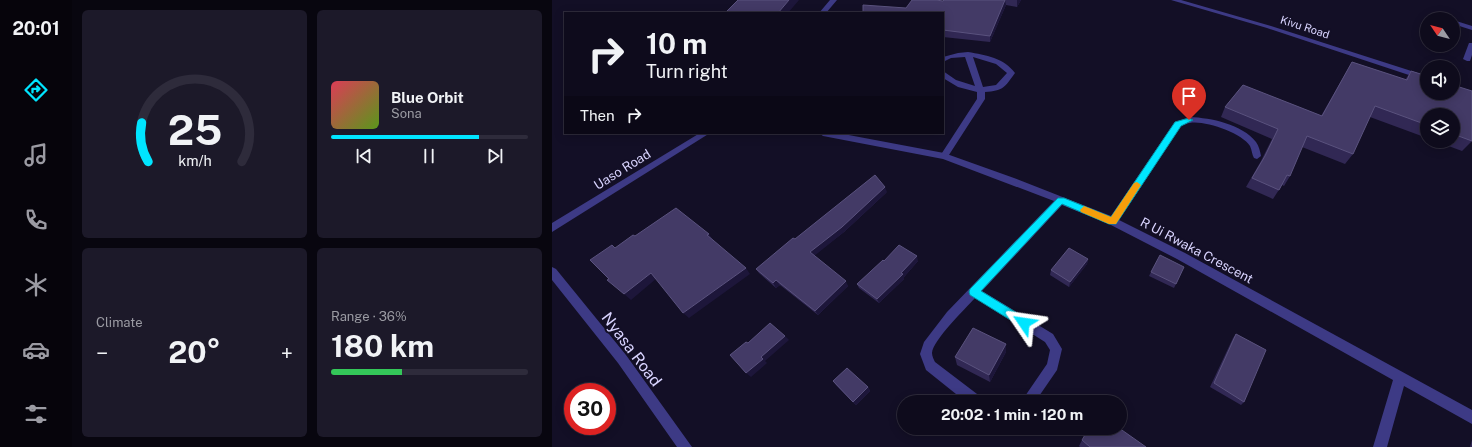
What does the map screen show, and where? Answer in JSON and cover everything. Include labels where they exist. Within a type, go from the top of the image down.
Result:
[{"type":"street","points":[[823,12],[834,0]]},
{"type":"street","name":"Kivu Road","points":[[1174,0],[1284,32],[1420,78]]},
{"type":"street","points":[[1460,24],[1472,28]]},
{"type":"street","points":[[1467,59],[1472,45]]},
{"type":"street","points":[[944,59],[952,55],[980,56],[993,60],[1009,68],[1011,73],[1005,83],[998,87],[980,90],[957,83],[944,74]]},
{"type":"street","points":[[944,156],[979,103],[982,94],[968,55]]},
{"type":"street","points":[[1112,221],[1178,124],[1189,120],[1207,121],[1223,127],[1243,136],[1254,144],[1257,156]]},
{"type":"street","name":"Uaso Road","points":[[552,228],[704,134]]},
{"type":"street","name":"R Ui Rwaka Crescent","points":[[828,134],[944,156],[1112,221],[1181,256],[1472,417]]},
{"type":"street","points":[[967,395],[930,366],[926,354],[930,342],[951,316],[1061,200]]},
{"type":"street","name":"Nyasa Road","points":[[552,272],[622,359],[685,447]]},
{"type":"street","points":[[974,292],[1048,338],[1056,349],[1053,366],[1032,395]]},
{"type":"street","points":[[1380,447],[1400,377]]},
{"type":"building","points":[[738,0],[789,0],[779,12],[726,12]]},
{"type":"building","points":[[912,0],[1005,0],[990,36],[944,30],[944,12],[863,12],[863,5],[906,8]]},
{"type":"building","points":[[1352,62],[1407,80],[1411,71],[1420,74],[1420,100],[1460,100],[1460,87],[1472,91],[1472,141],[1460,137],[1460,108],[1420,108],[1420,122],[1375,106],[1353,154],[1307,136],[1290,176],[1287,175],[1279,190],[1252,178],[1278,129],[1225,107],[1243,85],[1322,116]]},
{"type":"building","points":[[875,175],[885,187],[842,227],[810,252],[846,281],[815,311],[776,280],[773,283],[756,269],[793,238],[795,239]]},
{"type":"building","points":[[676,208],[709,234],[707,235],[746,268],[683,313],[651,273],[624,294],[607,280],[609,279],[590,260],[612,245],[615,248],[633,235],[635,236]]},
{"type":"building","points":[[899,245],[917,256],[901,273],[903,274],[877,299],[857,284],[883,260],[884,261]]},
{"type":"building","points":[[1069,248],[1088,259],[1070,282],[1051,270]]},
{"type":"building","points":[[1160,255],[1184,267],[1176,284],[1151,272]]},
{"type":"building","points":[[770,323],[785,336],[761,357],[763,359],[746,373],[730,355],[746,342],[748,343]]},
{"type":"building","points":[[973,328],[1006,344],[989,375],[955,357]]},
{"type":"building","points":[[1236,334],[1266,350],[1244,402],[1214,383]]},
{"type":"building","points":[[847,368],[868,387],[853,402],[833,381]]},
{"type":"building","points":[[1127,434],[1146,447],[1090,447],[1082,440],[1085,435],[1127,435]]},
{"type":"slow traffic","points":[[1084,210],[1112,221],[1137,185]]},
{"type":"route","points":[[1024,323],[974,292],[1061,200],[1112,221],[1178,124],[1189,120]]}]
